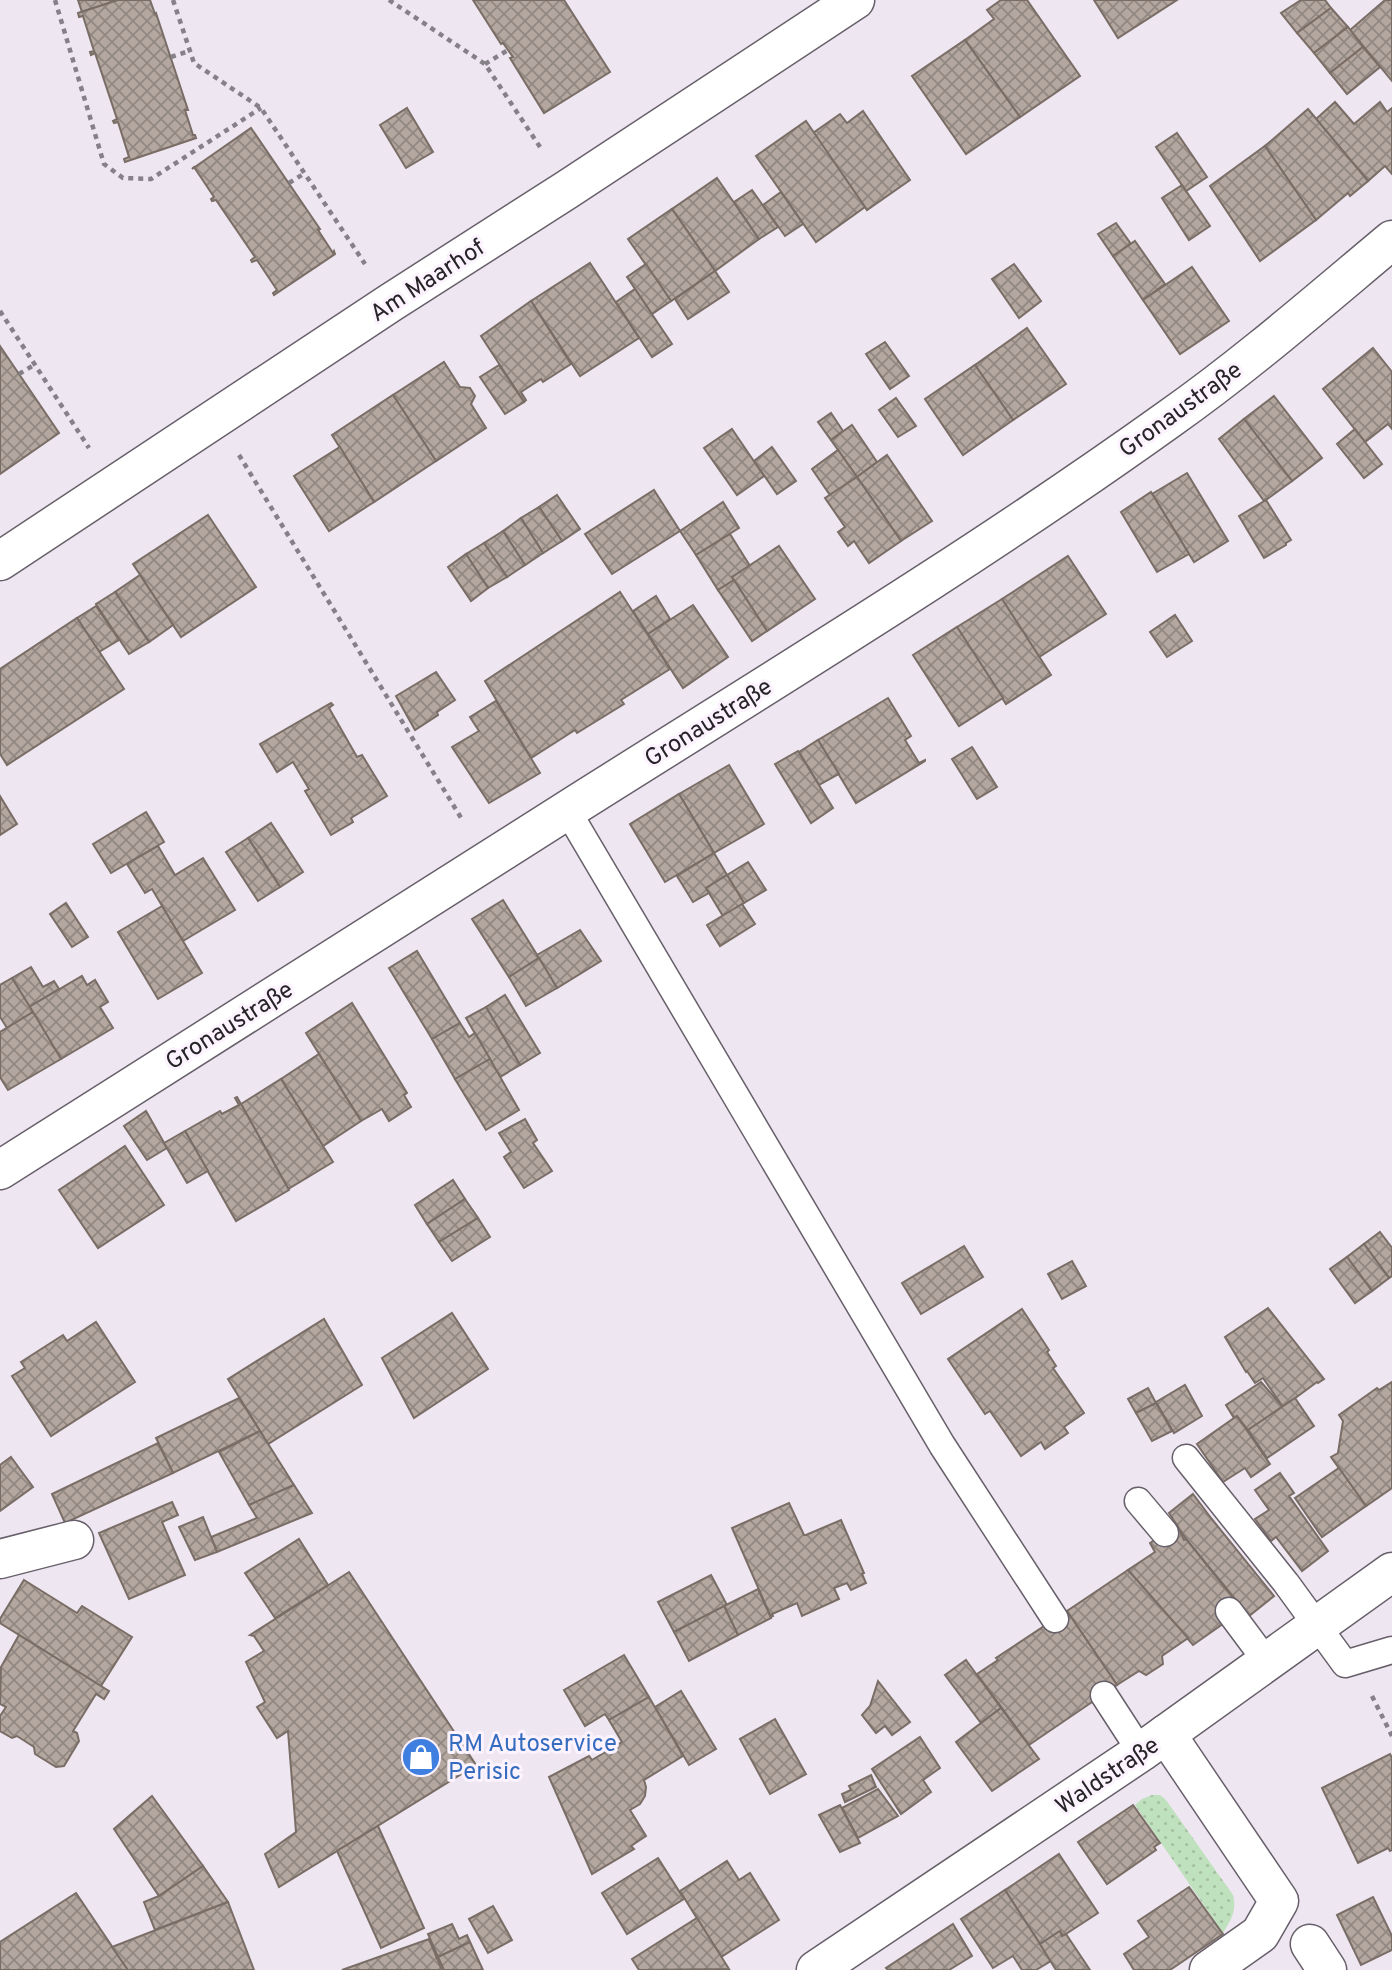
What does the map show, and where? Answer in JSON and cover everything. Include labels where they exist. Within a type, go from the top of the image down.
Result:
[{"type":"street","name":"Am Maarhof","points":[[0,561],[855,0]]},
{"type":"street","name":"Gronaustraße","points":[[0,1170],[829,646],[1078,482],[1171,418],[1258,352],[1392,240]]},
{"type":"street","points":[[0,1559],[74,1540]]},
{"type":"street","name":"Waldstraße","points":[[816,1970],[1154,1743],[1392,1572]]},
{"type":"street","points":[[1154,1743],[1279,1901],[1260,1934],[1209,1970]]},
{"type":"lane","points":[[567,810],[942,1445],[1055,1619]]},
{"type":"lane","points":[[1186,1458],[1286,1583],[1345,1664],[1392,1650]]},
{"type":"lane","points":[[1138,1502],[1165,1533]]},
{"type":"lane","points":[[1229,1611],[1267,1662]]},
{"type":"lane","points":[[1104,1695],[1154,1743]]},
{"type":"path","points":[[55,0],[104,164],[123,178],[151,179],[261,107]]},
{"type":"path","points":[[173,0],[194,62],[261,107],[390,303]]},
{"type":"path","points":[[389,0],[485,64],[568,189]]},
{"type":"path","points":[[485,64],[508,50]]},
{"type":"path","points":[[171,57],[189,51]]},
{"type":"path","points":[[289,183],[305,173]]},
{"type":"path","points":[[0,311],[115,486]]},
{"type":"path","points":[[19,374],[34,365]]},
{"type":"path","points":[[217,419],[487,861]]},
{"type":"green space","points":[[1152,1795],[1160,1795],[1166,1800],[1233,1895],[1234,1911],[1223,1933],[1135,1805]]},
{"type":"building","points":[[78,0],[118,0],[82,12]]},
{"type":"building","points":[[118,0],[150,0],[196,138],[125,162],[124,159],[129,157],[118,122],[113,121],[117,119],[95,53],[91,55],[90,52],[94,51],[83,16],[79,17],[78,13]]},
{"type":"building","points":[[473,0],[564,0],[610,72],[544,113],[510,58],[513,57],[503,43],[501,44]]},
{"type":"building","points":[[1001,0],[1027,0],[1080,76],[1020,117],[965,40],[994,19],[987,10]]},
{"type":"building","points":[[1094,0],[1177,0],[1118,38]]},
{"type":"building","points":[[1301,0],[1325,0],[1331,8],[1297,33],[1281,13]]},
{"type":"building","points":[[1385,0],[1392,0],[1392,81],[1350,30]]},
{"type":"building","points":[[1331,8],[1348,27],[1314,53],[1297,33]]},
{"type":"building","points":[[1348,27],[1363,47],[1330,73],[1314,53]]},
{"type":"building","points":[[965,40],[1020,117],[966,154],[912,76]]},
{"type":"building","points":[[1363,47],[1380,67],[1347,94],[1330,73]]},
{"type":"building","points":[[1335,102],[1354,124],[1380,102],[1387,112],[1392,108],[1392,174],[1385,166],[1368,181],[1316,119]]},
{"type":"building","points":[[407,108],[433,152],[406,168],[380,125]]},
{"type":"building","points":[[1308,109],[1368,181],[1350,196],[1348,193],[1316,220],[1265,146]]},
{"type":"building","points":[[863,111],[910,180],[867,210],[813,133],[840,114],[847,123]]},
{"type":"building","points":[[806,121],[865,207],[816,242],[756,156]]},
{"type":"building","points":[[251,128],[335,254],[274,295],[277,290],[257,260],[252,262],[255,257],[216,200],[212,201],[214,197],[194,167]]},
{"type":"building","points":[[1177,133],[1207,177],[1186,191],[1156,147]]},
{"type":"building","points":[[1265,146],[1316,220],[1260,261],[1210,186]]},
{"type":"building","points":[[717,178],[759,239],[715,271],[672,209]]},
{"type":"building","points":[[1182,185],[1210,226],[1189,240],[1162,198]]},
{"type":"building","points":[[752,190],[778,227],[759,239],[734,202]]},
{"type":"building","points":[[781,192],[803,224],[785,236],[763,205]]},
{"type":"building","points":[[672,209],[715,271],[671,301],[628,239]]},
{"type":"building","points":[[1116,223],[1131,244],[1113,256],[1098,234]]},
{"type":"building","points":[[1135,241],[1165,284],[1143,300],[1113,256]]},
{"type":"building","points":[[590,263],[639,338],[580,376],[531,301]]},
{"type":"building","points":[[646,264],[671,301],[652,314],[627,277]]},
{"type":"building","points":[[1014,264],[1041,301],[1019,318],[992,279]]},
{"type":"building","points":[[1192,267],[1229,321],[1180,354],[1143,300]]},
{"type":"building","points":[[715,271],[729,292],[688,319],[675,299]]},
{"type":"building","points":[[635,289],[672,344],[652,357],[616,302]]},
{"type":"building","points":[[531,301],[571,364],[521,392],[526,400],[524,402],[481,336]]},
{"type":"building","points":[[1027,328],[1066,384],[1013,420],[975,365]]},
{"type":"building","points":[[885,342],[909,376],[890,389],[866,354]]},
{"type":"building","points":[[0,346],[59,433],[0,474]]},
{"type":"building","points":[[1373,348],[1392,372],[1392,429],[1388,424],[1365,442],[1323,389]]},
{"type":"building","points":[[444,362],[460,387],[470,388],[475,396],[471,404],[486,428],[436,461],[393,395]]},
{"type":"building","points":[[499,365],[524,402],[505,414],[480,377]]},
{"type":"building","points":[[975,365],[1013,420],[963,455],[925,399]]},
{"type":"building","points":[[393,395],[436,461],[374,502],[332,435]]},
{"type":"building","points":[[1274,396],[1322,458],[1292,481],[1244,419]]},
{"type":"building","points":[[896,398],[916,426],[898,437],[879,410]]},
{"type":"building","points":[[831,413],[843,431],[831,440],[818,422]]},
{"type":"building","points":[[1244,419],[1292,481],[1264,501],[1219,439]]},
{"type":"building","points":[[852,425],[877,462],[857,477],[831,440]]},
{"type":"building","points":[[732,429],[764,476],[737,495],[704,448]]},
{"type":"building","points":[[1355,429],[1382,464],[1364,478],[1337,444]]},
{"type":"building","points":[[340,447],[374,502],[329,531],[294,476]]},
{"type":"building","points":[[772,447],[796,481],[777,494],[754,461]]},
{"type":"building","points":[[838,450],[857,477],[830,495],[812,469]]},
{"type":"building","points":[[887,455],[932,521],[901,541],[857,477]]},
{"type":"building","points":[[1187,473],[1228,541],[1194,562],[1152,494]]},
{"type":"building","points":[[857,477],[901,541],[869,563],[854,541],[848,546],[838,532],[845,527],[825,498]]},
{"type":"building","points":[[654,490],[680,531],[612,574],[585,534]]},
{"type":"building","points":[[1151,492],[1189,554],[1157,572],[1121,512]]},
{"type":"building","points":[[557,495],[580,529],[562,541],[539,507]]},
{"type":"building","points":[[1266,500],[1291,540],[1264,558],[1239,516]]},
{"type":"building","points":[[723,502],[739,528],[696,555],[680,531]]},
{"type":"building","points":[[539,507],[562,541],[543,553],[521,518]]},
{"type":"building","points":[[208,515],[256,587],[181,637],[133,564]]},
{"type":"building","points":[[521,518],[543,553],[525,565],[503,531]]},
{"type":"building","points":[[503,531],[525,565],[507,577],[484,543]]},
{"type":"building","points":[[730,534],[750,566],[718,590],[696,555]]},
{"type":"building","points":[[484,543],[507,577],[488,588],[466,554]]},
{"type":"building","points":[[779,546],[815,599],[767,631],[732,577]]},
{"type":"building","points":[[466,554],[488,588],[471,601],[448,567]]},
{"type":"building","points":[[1068,556],[1106,614],[1039,657],[1002,599]]},
{"type":"building","points":[[140,575],[173,625],[149,642],[115,592]]},
{"type":"building","points":[[734,580],[767,631],[752,641],[718,590]]},
{"type":"building","points":[[115,592],[149,642],[129,654],[96,604]]},
{"type":"building","points":[[620,592],[670,669],[621,700],[624,704],[577,733],[575,730],[531,758],[485,681]]},
{"type":"building","points":[[656,596],[670,619],[648,634],[633,611]]},
{"type":"building","points":[[1002,599],[1051,675],[1006,704],[957,627]]},
{"type":"building","points":[[693,605],[728,657],[683,688],[648,634]]},
{"type":"building","points":[[96,606],[119,640],[99,652],[77,618]]},
{"type":"building","points":[[1175,615],[1192,641],[1167,657],[1150,632]]},
{"type":"building","points":[[77,618],[124,689],[7,765],[0,754],[0,669]]},
{"type":"building","points":[[957,627],[1003,698],[959,726],[913,655]]},
{"type":"building","points":[[436,672],[455,700],[415,730],[396,696]]},
{"type":"building","points":[[888,698],[911,736],[905,740],[919,763],[925,761],[856,803],[818,740]]},
{"type":"building","points":[[496,701],[540,773],[489,803],[452,747],[479,731],[470,717]]},
{"type":"building","points":[[331,703],[333,705],[329,708],[357,757],[362,755],[387,796],[351,818],[353,822],[331,835],[305,791],[309,789],[293,762],[277,772],[260,744]]},
{"type":"building","points":[[818,740],[839,774],[819,785],[799,752]]},
{"type":"building","points":[[972,747],[997,787],[977,799],[952,759]]},
{"type":"building","points":[[798,751],[833,808],[811,823],[775,764]]},
{"type":"building","points":[[729,765],[764,824],[714,853],[679,794]]},
{"type":"building","points":[[679,794],[714,853],[665,882],[630,824]]},
{"type":"building","points":[[0,796],[17,824],[0,835]]},
{"type":"building","points":[[146,812],[164,842],[111,873],[93,844]]},
{"type":"building","points":[[271,823],[303,872],[280,887],[248,838]]},
{"type":"building","points":[[248,838],[280,887],[258,901],[226,852]]},
{"type":"building","points":[[158,846],[175,875],[203,858],[235,910],[183,941],[152,889],[145,893],[127,864]]},
{"type":"building","points":[[714,853],[727,875],[706,888],[709,893],[693,902],[677,876]]},
{"type":"building","points":[[748,862],[766,890],[744,903],[727,875]]},
{"type":"building","points":[[727,875],[744,903],[723,916],[706,888]]},
{"type":"building","points":[[503,900],[539,958],[509,977],[472,919]]},
{"type":"building","points":[[66,903],[88,937],[72,947],[50,914]]},
{"type":"building","points":[[742,904],[755,924],[720,946],[707,925]]},
{"type":"building","points":[[162,906],[202,973],[158,999],[118,932]]},
{"type":"building","points":[[580,930],[601,961],[557,988],[537,955]]},
{"type":"building","points":[[417,951],[460,1023],[432,1039],[389,968]]},
{"type":"building","points":[[539,958],[557,988],[526,1006],[509,977]]},
{"type":"building","points":[[31,967],[43,987],[54,981],[59,989],[29,1007],[12,978]]},
{"type":"building","points":[[82,976],[87,985],[95,980],[108,1002],[100,1007],[113,1028],[61,1059],[29,1007]]},
{"type":"building","points":[[12,978],[33,1012],[7,1028],[0,1017],[0,985]]},
{"type":"building","points":[[505,995],[540,1053],[520,1065],[486,1007]]},
{"type":"building","points":[[352,1003],[407,1093],[404,1095],[411,1107],[389,1121],[382,1109],[361,1121],[306,1033]]},
{"type":"building","points":[[486,1007],[520,1065],[500,1077],[466,1018]]},
{"type":"building","points":[[33,1012],[61,1059],[8,1090],[0,1077],[0,1032]]},
{"type":"building","points":[[460,1023],[469,1037],[475,1033],[490,1059],[455,1079],[432,1039]]},
{"type":"building","points":[[319,1054],[361,1121],[323,1146],[281,1079]]},
{"type":"building","points":[[490,1059],[519,1110],[486,1130],[455,1079]]},
{"type":"building","points":[[281,1079],[333,1162],[288,1189],[241,1104]]},
{"type":"building","points":[[237,1097],[289,1190],[236,1221],[185,1131],[220,1111],[222,1114],[239,1105],[235,1098]]},
{"type":"building","points":[[146,1111],[167,1148],[147,1160],[124,1126]]},
{"type":"building","points":[[525,1119],[537,1140],[533,1143],[552,1171],[524,1188],[504,1157],[511,1152],[499,1133]]},
{"type":"building","points":[[185,1131],[208,1171],[187,1183],[164,1143]]},
{"type":"building","points":[[125,1146],[164,1205],[98,1248],[59,1190]]},
{"type":"building","points":[[453,1180],[465,1199],[427,1224],[415,1205]]},
{"type":"building","points":[[465,1199],[478,1218],[439,1242],[427,1224]]},
{"type":"building","points":[[478,1218],[490,1237],[452,1261],[439,1242]]},
{"type":"building","points":[[1380,1232],[1392,1248],[1392,1276],[1389,1278],[1364,1244]]},
{"type":"building","points":[[1364,1244],[1389,1278],[1372,1291],[1347,1257]]},
{"type":"building","points":[[964,1246],[983,1277],[921,1314],[902,1283]]},
{"type":"building","points":[[1347,1257],[1372,1291],[1355,1303],[1330,1269]]},
{"type":"building","points":[[1072,1261],[1086,1286],[1062,1299],[1048,1274]]},
{"type":"building","points":[[1268,1308],[1324,1379],[1283,1407],[1263,1378],[1255,1383],[1225,1337]]},
{"type":"building","points":[[1022,1309],[1049,1350],[1047,1352],[1056,1366],[1053,1368],[1084,1413],[1064,1427],[1068,1433],[1045,1449],[1041,1442],[1021,1456],[990,1411],[985,1414],[948,1359]]},
{"type":"building","points":[[452,1313],[488,1369],[414,1418],[382,1358]]},
{"type":"building","points":[[324,1319],[362,1385],[268,1444],[228,1379]]},
{"type":"building","points":[[96,1322],[135,1382],[51,1436],[12,1376],[25,1368],[21,1362],[63,1335],[67,1341]]},
{"type":"building","points":[[1261,1382],[1283,1407],[1248,1430],[1237,1416],[1234,1418],[1226,1405]]},
{"type":"building","points":[[1392,1382],[1392,1488],[1366,1506],[1331,1457],[1338,1453],[1343,1421],[1339,1415],[1377,1388],[1379,1390]]},
{"type":"building","points":[[1185,1385],[1202,1416],[1174,1433],[1156,1402]]},
{"type":"building","points":[[1148,1388],[1156,1403],[1136,1413],[1128,1399]]},
{"type":"building","points":[[239,1398],[260,1431],[173,1473],[156,1438]]},
{"type":"building","points":[[1295,1398],[1314,1426],[1267,1458],[1248,1430]]},
{"type":"building","points":[[1156,1403],[1172,1431],[1152,1441],[1136,1413]]},
{"type":"building","points":[[1237,1416],[1270,1464],[1251,1477],[1245,1468],[1223,1482],[1197,1444]]},
{"type":"building","points":[[260,1431],[294,1485],[249,1505],[219,1452]]},
{"type":"building","points":[[158,1443],[173,1473],[65,1523],[52,1494]]},
{"type":"building","points":[[11,1457],[33,1487],[0,1511],[0,1465]]},
{"type":"building","points":[[1339,1468],[1366,1506],[1322,1537],[1295,1498]]},
{"type":"building","points":[[1280,1473],[1294,1493],[1289,1496],[1328,1551],[1302,1571],[1276,1537],[1271,1541],[1255,1519],[1269,1510],[1255,1490]]},
{"type":"building","points":[[294,1485],[312,1513],[217,1552],[211,1537],[257,1518],[249,1505]]},
{"type":"building","points":[[1193,1494],[1274,1596],[1249,1616],[1186,1539],[1169,1513]]},
{"type":"building","points":[[172,1502],[178,1515],[162,1522],[185,1575],[129,1599],[99,1533]]},
{"type":"building","points":[[789,1503],[804,1535],[841,1520],[866,1583],[851,1590],[847,1583],[834,1588],[839,1599],[802,1616],[797,1603],[772,1614],[771,1617],[732,1528]]},
{"type":"building","points":[[203,1517],[217,1552],[195,1560],[179,1527]]},
{"type":"building","points":[[1177,1525],[1184,1540],[1186,1539],[1239,1605],[1227,1621],[1193,1645],[1128,1570],[1155,1552],[1150,1543]]},
{"type":"building","points":[[299,1539],[328,1585],[275,1618],[245,1573]]},
{"type":"building","points":[[1128,1570],[1188,1638],[1162,1656],[1163,1664],[1146,1675],[1139,1671],[1117,1685],[1067,1611]]},
{"type":"building","points":[[349,1572],[476,1765],[279,1887],[265,1854],[296,1832],[288,1731],[277,1738],[257,1707],[265,1702],[246,1662],[264,1651],[254,1636],[250,1635]]},
{"type":"building","points":[[711,1575],[727,1605],[674,1632],[658,1602]]},
{"type":"building","points":[[24,1580],[77,1613],[82,1606],[132,1637],[101,1686],[0,1623]]},
{"type":"building","points":[[758,1589],[771,1618],[738,1635],[724,1606]]},
{"type":"building","points":[[724,1606],[738,1635],[689,1661],[674,1632]]},
{"type":"building","points":[[1067,1611],[1117,1685],[1029,1745],[977,1674],[998,1660],[996,1658]]},
{"type":"building","points":[[19,1635],[109,1691],[104,1699],[96,1694],[73,1731],[77,1733],[79,1741],[64,1766],[56,1767],[35,1754],[34,1747],[17,1736],[12,1738],[0,1731],[0,1716],[6,1707],[0,1704],[1,1667]]},
{"type":"building","points":[[624,1655],[649,1697],[609,1720],[605,1714],[585,1726],[564,1690]]},
{"type":"building","points":[[966,1660],[1001,1708],[981,1723],[945,1675]]},
{"type":"building","points":[[878,1681],[910,1722],[892,1735],[885,1726],[876,1733],[862,1715],[870,1706]]},
{"type":"building","points":[[681,1691],[716,1749],[689,1765],[655,1707]]},
{"type":"building","points":[[649,1697],[683,1756],[644,1780],[645,1796],[640,1804],[630,1810],[646,1836],[631,1846],[634,1849],[592,1874],[549,1777],[589,1756],[592,1760],[622,1742],[609,1720]]},
{"type":"building","points":[[1001,1708],[1039,1759],[992,1791],[956,1742]]},
{"type":"building","points":[[775,1719],[806,1774],[770,1794],[740,1739]]},
{"type":"building","points":[[920,1737],[940,1768],[923,1780],[931,1792],[901,1814],[872,1769]]},
{"type":"building","points":[[1390,1754],[1392,1850],[1388,1848],[1358,1863],[1322,1788]]},
{"type":"building","points":[[871,1775],[876,1787],[845,1802],[842,1794],[851,1790],[849,1786]]},
{"type":"building","points":[[878,1789],[898,1816],[858,1838],[842,1808]]},
{"type":"building","points":[[152,1796],[203,1866],[159,1896],[114,1829]]},
{"type":"building","points":[[840,1805],[860,1843],[840,1852],[819,1815]]},
{"type":"building","points":[[1133,1805],[1160,1843],[1154,1847],[1156,1850],[1107,1884],[1078,1842]]},
{"type":"building","points":[[378,1826],[424,1928],[381,1948],[337,1851]]},
{"type":"building","points":[[1059,1854],[1098,1913],[1066,1934],[1062,1936],[1060,1931],[1040,1944],[1005,1890]]},
{"type":"building","points":[[658,1858],[684,1899],[627,1934],[602,1893]]},
{"type":"building","points":[[727,1861],[739,1880],[750,1873],[779,1920],[721,1957],[680,1891]]},
{"type":"building","points":[[203,1866],[228,1902],[155,1930],[144,1902],[159,1896]]},
{"type":"building","points":[[1189,1887],[1223,1934],[1170,1970],[1134,1970],[1124,1954],[1149,1937],[1138,1921]]},
{"type":"building","points":[[1005,1890],[1051,1961],[1036,1970],[1022,1970],[1013,1956],[993,1968],[961,1919]]},
{"type":"building","points":[[76,1893],[128,1970],[0,1970],[0,1942]]},
{"type":"building","points":[[1373,1897],[1392,1936],[1392,1950],[1361,1965],[1337,1915]]},
{"type":"building","points":[[228,1902],[254,1970],[128,1970],[112,1947]]},
{"type":"building","points":[[493,1906],[512,1940],[488,1953],[469,1919]]},
{"type":"building","points":[[697,1918],[729,1969],[639,1970],[632,1959]]},
{"type":"building","points":[[452,1924],[459,1939],[467,1935],[470,1942],[438,1957],[428,1934]]},
{"type":"building","points":[[953,1924],[972,1956],[949,1970],[886,1968]]},
{"type":"building","points":[[1060,1931],[1062,1936],[1066,1934],[1090,1970],[1056,1970],[1040,1944]]},
{"type":"building","points":[[429,1939],[442,1970],[342,1970]]},
{"type":"building","points":[[470,1942],[483,1970],[444,1970],[438,1957]]},
{"type":"place","name":"RM Autoservice Perisic","points":[[421,1757]]}]
